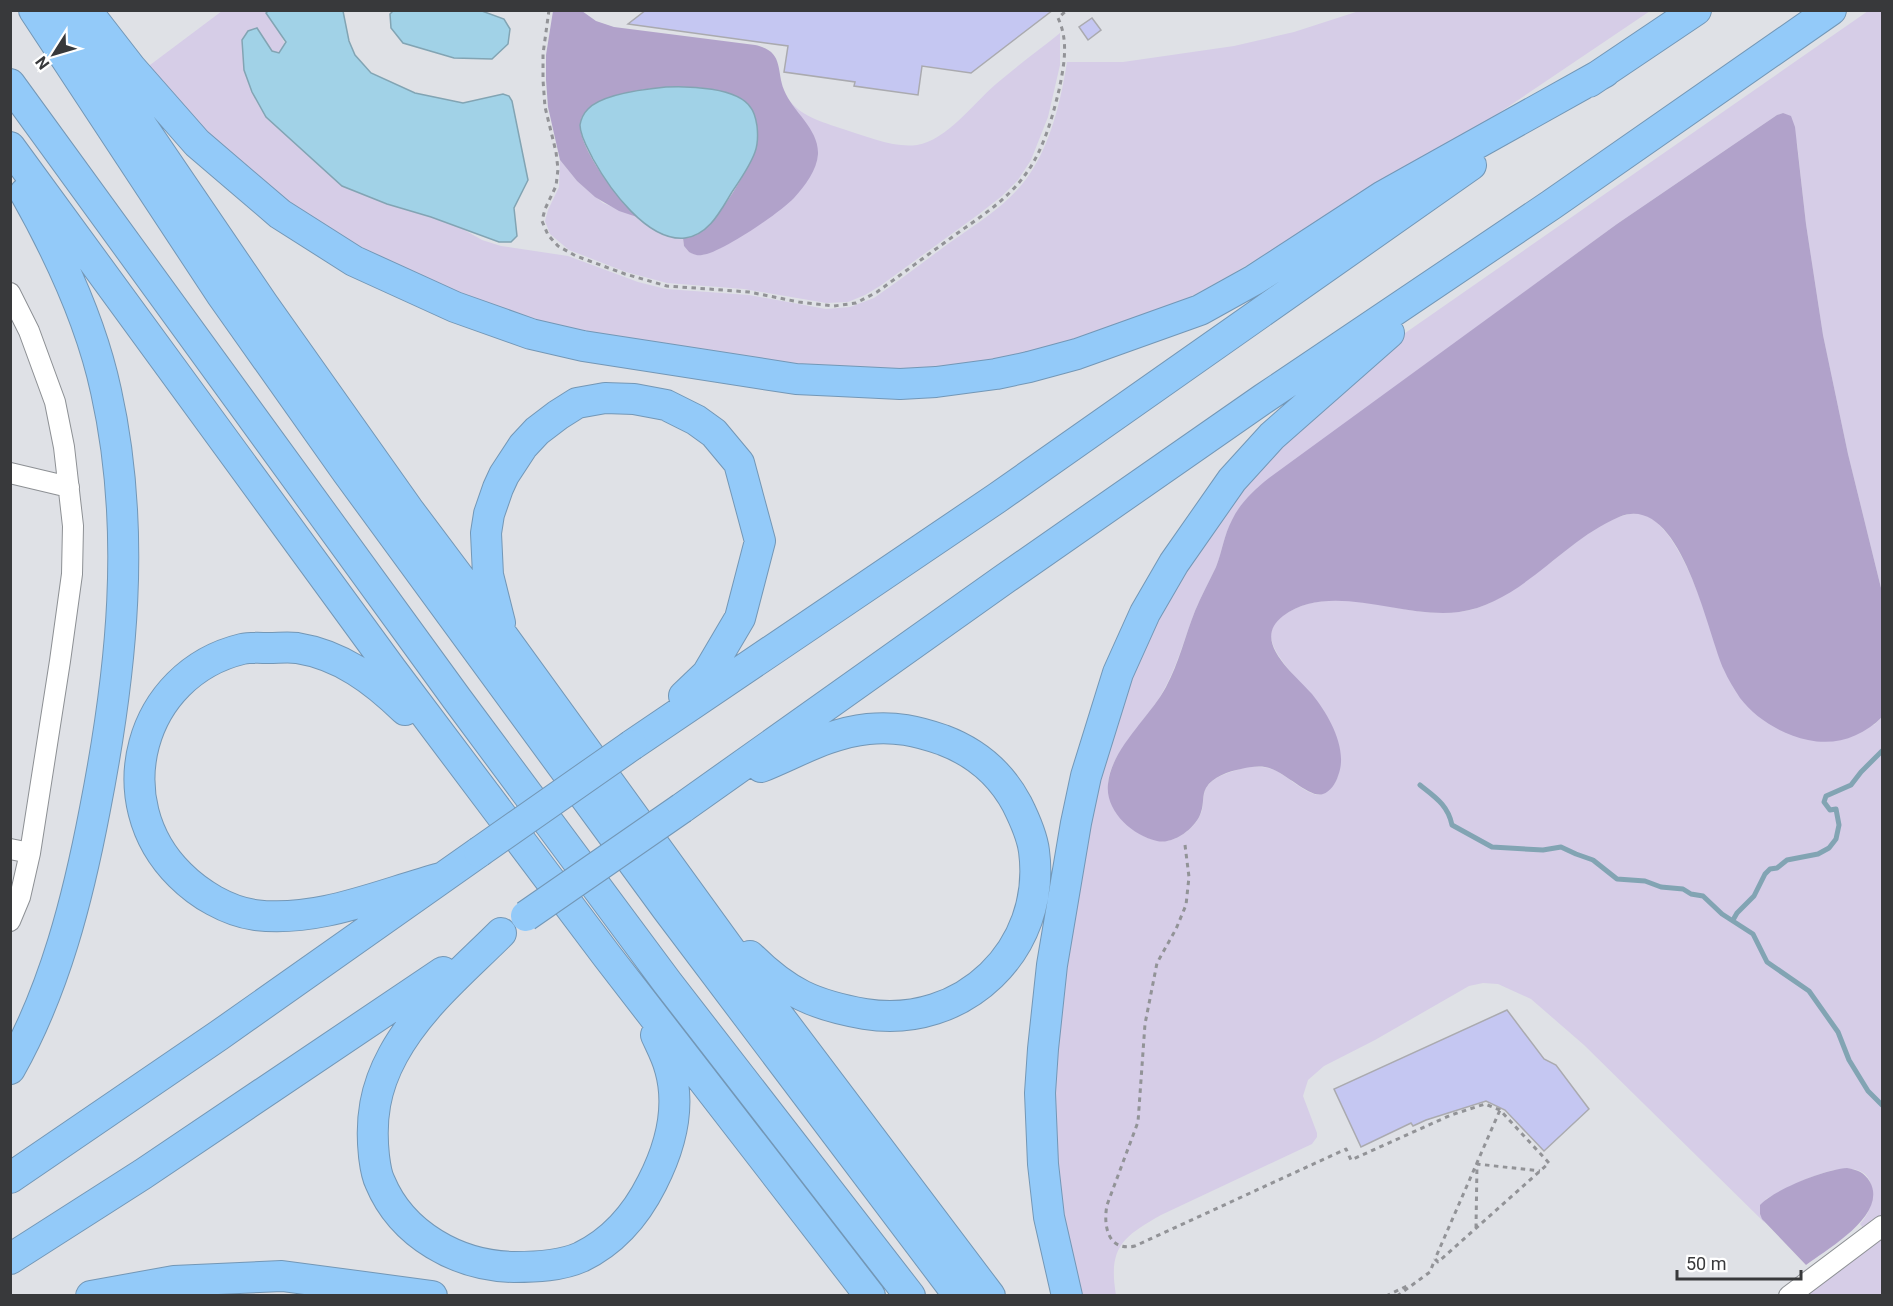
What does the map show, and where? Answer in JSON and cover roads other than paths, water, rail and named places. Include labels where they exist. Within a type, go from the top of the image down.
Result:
[{"type":"highway","points":[[34,10],[220,294],[340,463],[667,909],[959,1296]]},
{"type":"highway","points":[[63,10],[263,304],[408,509],[760,991],[990,1296]]},
{"type":"highway","points":[[86,10],[165,108],[197,143],[230,173],[289,220],[354,261],[388,278],[492,321],[531,334],[582,346],[796,379],[849,382],[900,384],[996,374],[1077,354],[1200,310],[1254,280],[1383,196],[1605,72]]},
{"type":"highway","points":[[10,1178],[218,1036],[632,745],[1007,491],[1696,10]]},
{"type":"highway","points":[[10,1258],[143,1174],[526,916],[1224,425],[1528,220],[1831,10]]},
{"type":"highway","points":[[10,84],[457,699],[668,982],[910,1296]]},
{"type":"highway","points":[[10,147],[462,764],[870,1296]]},
{"type":"highway","points":[[10,170],[56,251],[81,310],[95,353],[106,389],[116,444],[124,540],[118,657],[100,785],[86,858],[74,906],[46,995],[10,1069]]},
{"type":"highway","points":[[1067,1296],[1049,1217],[1043,1164],[1040,1093],[1043,1049],[1052,965],[1076,824],[1086,776],[1118,673],[1145,613],[1174,562],[1212,507],[1247,463],[1272,436],[1327,387],[1528,220]]},
{"type":"highway","points":[[522,663],[499,619],[488,575],[485,546],[493,502],[504,475],[523,446],[537,431],[570,407],[577,403],[605,398],[634,399],[666,405],[696,420],[714,433],[739,463],[760,541],[752,574],[740,618],[707,674],[632,745]]},
{"type":"highway","points":[[441,878],[343,907],[308,913],[270,916],[238,911],[196,890],[163,858],[149,834],[144,817],[139,789],[140,761],[147,738],[162,705],[173,688],[192,672],[243,649],[284,647],[330,657],[370,678],[462,764]]},
{"type":"highway","points":[[690,894],[771,976],[787,988],[810,1000],[842,1010],[880,1016],[920,1013],[969,993],[986,982],[998,970],[1024,929],[1033,894],[1034,851],[1028,829],[1011,793],[997,776],[975,756],[956,745],[915,730],[884,727],[839,735],[711,788]]},
{"type":"highway","points":[[501,933],[411,1026],[385,1070],[373,1111],[371,1130],[379,1182],[404,1220],[417,1233],[434,1244],[490,1266],[533,1267],[562,1263],[580,1257],[600,1246],[628,1222],[646,1195],[662,1164],[668,1148],[674,1112],[670,1070],[644,1004]]},
{"type":"highway","points":[[91,1296],[174,1281],[282,1276],[432,1296]]},
{"type":"street","points":[[10,293],[29,331],[55,402],[64,447],[73,526],[72,574],[60,661],[20,851],[20,897],[10,921]]},
{"type":"street","points":[[10,473],[69,487]]},
{"type":"street","points":[[1790,1296],[1882,1226]]},
{"type":"water","points":[[394,10],[482,11],[504,19],[510,29],[508,44],[492,59],[454,58],[403,43],[391,28],[390,14]]},
{"type":"water","points":[[268,11],[343,11],[349,41],[355,55],[371,73],[415,93],[463,103],[503,94],[509,96],[512,101],[528,180],[514,208],[517,236],[511,242],[499,242],[431,217],[387,204],[342,186],[266,117],[252,92],[244,70],[242,40],[248,31],[257,28],[272,51],[279,53],[286,42],[266,13]]},
{"type":"water","points":[[666,87],[712,89],[735,96],[745,101],[751,108],[757,126],[756,149],[745,173],[708,227],[685,238],[671,237],[657,231],[631,211],[600,171],[580,129],[584,114],[603,100],[624,93]]},
{"type":"waterway","points":[[1733,920],[1754,896],[1770,869],[1777,868],[1787,860],[1818,854],[1829,848],[1836,839],[1839,825],[1836,809],[1830,810],[1824,802],[1826,796],[1851,785],[1882,751]]},
{"type":"waterway","points":[[1420,785],[1444,807],[1452,825],[1492,847],[1543,850],[1561,847],[1593,860],[1617,879],[1645,881],[1661,887],[1683,889],[1691,894],[1703,896],[1722,914],[1753,934],[1767,962],[1809,991],[1838,1032],[1849,1060],[1868,1091],[1882,1105]]}]
